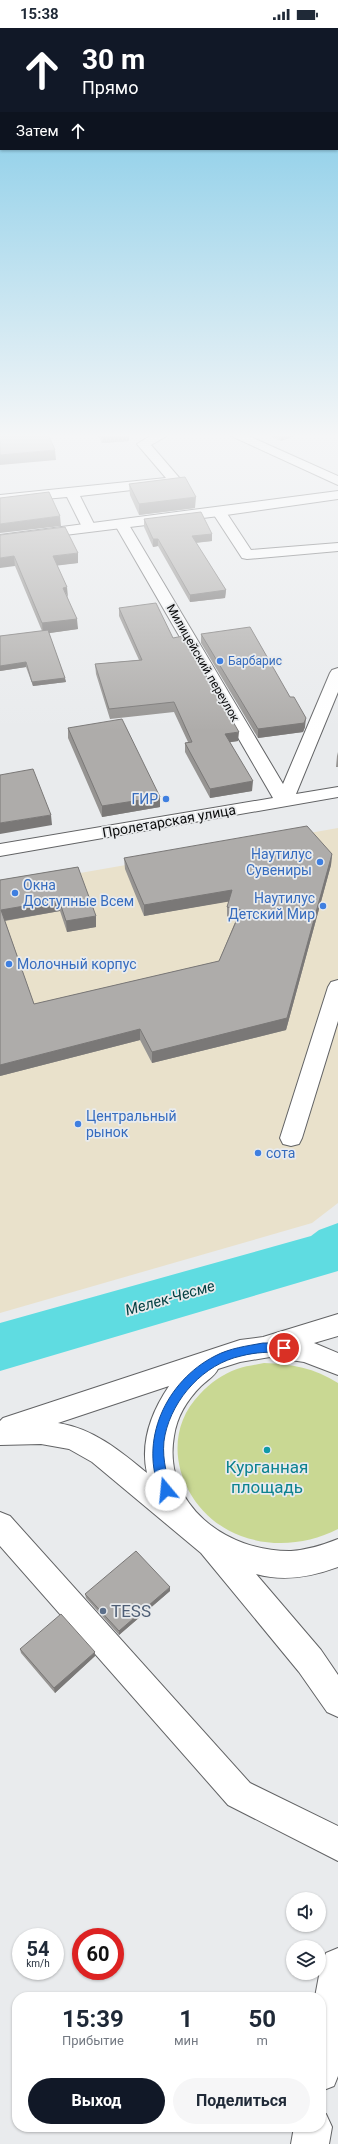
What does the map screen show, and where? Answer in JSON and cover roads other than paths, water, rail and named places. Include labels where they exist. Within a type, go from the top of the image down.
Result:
[{"type":"main road","points":[[0,539],[51,533]]},
{"type":"main road","name":"Милицейский переулок","points":[[127,533],[284,801]]},
{"type":"main road","points":[[233,533],[247,555],[338,547]]},
{"type":"main road","points":[[284,801],[338,673]]},
{"type":"main road","name":"Пролетарская улица","points":[[0,850],[338,792]]},
{"type":"main road","points":[[291,1138],[338,987]]},
{"type":"main road","points":[[263,1348],[338,1325]]},
{"type":"main road","points":[[0,1432],[240,1351],[263,1348],[284,1348],[305,1351],[338,1364]]},
{"type":"main road","points":[[183,1519],[166,1490],[160,1470],[159,1436],[169,1405],[190,1378],[219,1359]]},
{"type":"main road","points":[[0,1432],[41,1432],[74,1438],[102,1453],[211,1543],[310,1661],[338,1701]]},
{"type":"main road","points":[[0,1525],[239,1794],[338,1844]]},
{"type":"main road","points":[[211,1543],[245,1559],[282,1565],[320,1561],[338,1553]]},
{"type":"main road","points":[[326,2041],[338,1965]]},
{"type":"main road","points":[[310,2144],[311,2132]]},
{"type":"waterway","name":"Мелек-Чесме","points":[[0,1347],[328,1253],[338,1245]]},
{"type":"place","name":"Барбарис","points":[[220,661]]},
{"type":"place","name":"ГИР","points":[[166,799]]},
{"type":"place","name":"Наутилус Сувениры","points":[[320,862]]},
{"type":"place","name":"Окна Доступные Всем","points":[[15,893]]},
{"type":"place","name":"Наутилус Детский Мир","points":[[323,906]]},
{"type":"place","name":"Молочный корпус","points":[[9,964]]},
{"type":"place","name":"Центральный рынок","points":[[78,1124]]},
{"type":"place","name":"сота","points":[[258,1153]]},
{"type":"place","name":"Курганная площадь","points":[[267,1450]]},
{"type":"place","name":"TESS","points":[[103,1611]]}]
